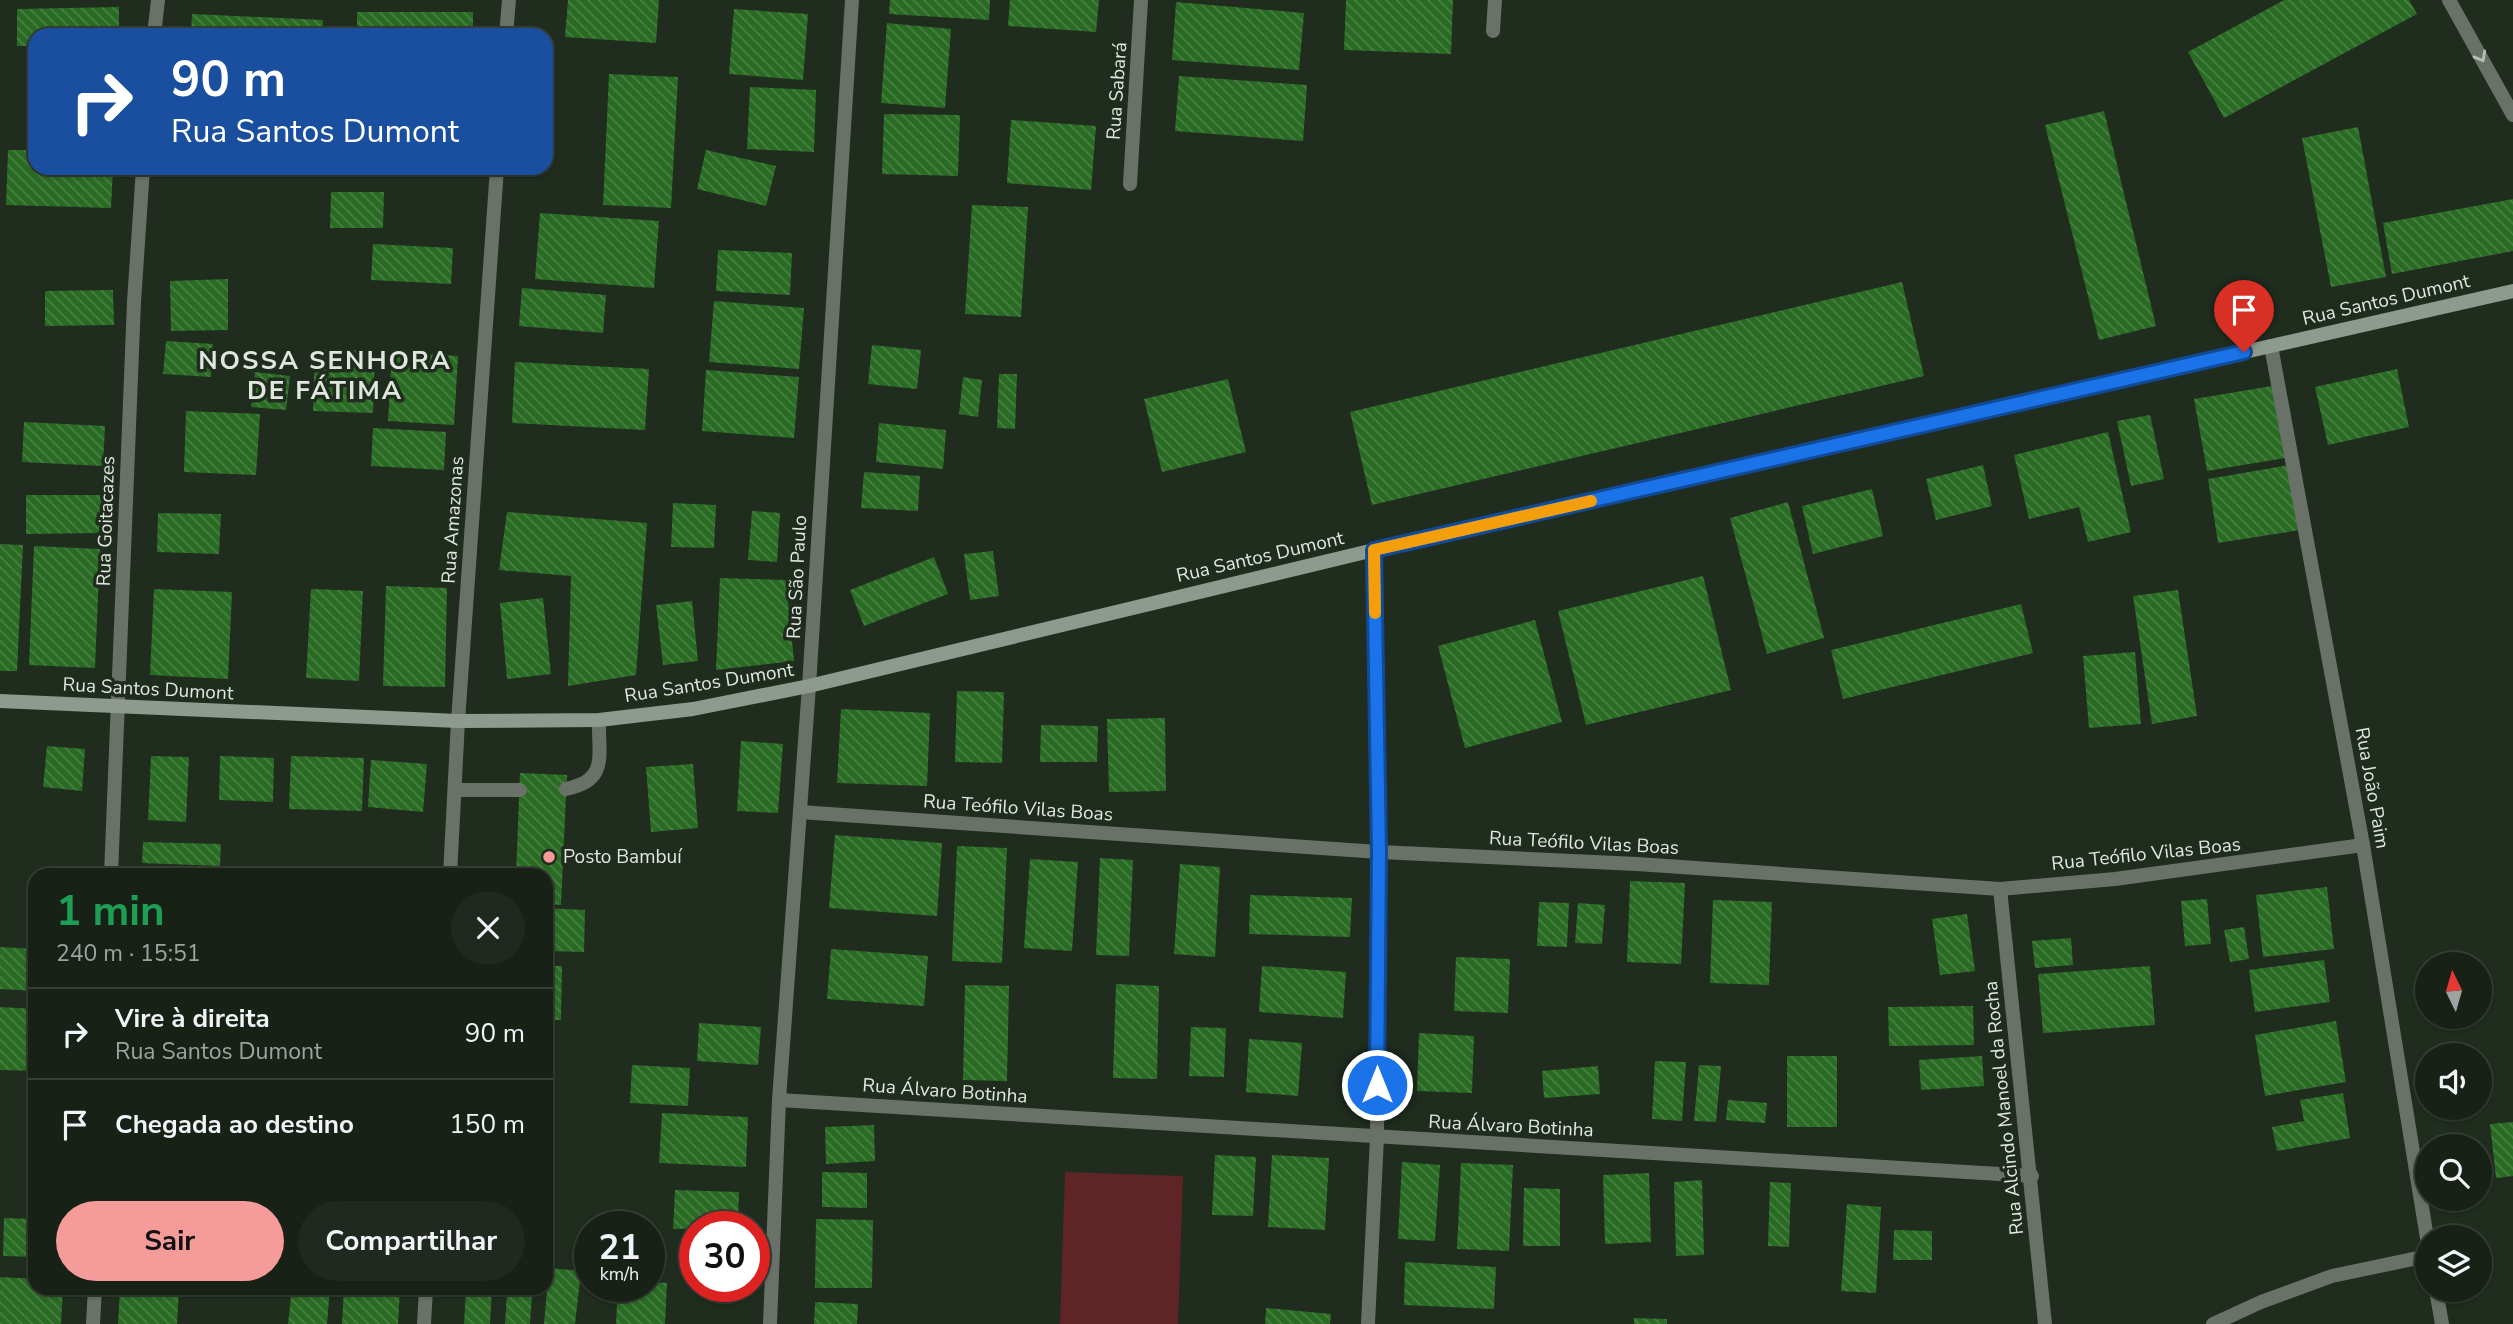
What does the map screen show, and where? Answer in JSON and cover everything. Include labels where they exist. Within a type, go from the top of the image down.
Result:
[{"type":"main road","name":"Rua Santos Dumont","points":[[0,701],[458,721],[599,720],[693,709],[809,687],[1374,550],[2513,291]]},
{"type":"street","points":[[155,28],[158,0]]},
{"type":"street","points":[[507,28],[509,0]]},
{"type":"street","name":"Rua São Paulo","points":[[770,1324],[779,1100],[809,687],[852,0]]},
{"type":"street","name":"Rua Sabará","points":[[1130,184],[1142,0]]},
{"type":"street","points":[[1493,31],[1495,0]]},
{"type":"street","points":[[2449,0],[2513,115]]},
{"type":"street","name":"Rua Goitacazes","points":[[111,868],[134,302],[143,175]]},
{"type":"street","name":"Rua Amazonas","points":[[450,868],[458,721],[497,175]]},
{"type":"street","name":"Rua João Paim","points":[[2271,346],[2363,845],[2425,1225]]},
{"type":"street","points":[[1368,1324],[1377,1137],[1379,852],[1374,550]]},
{"type":"street","points":[[566,789],[584,785],[594,777],[598,765],[599,720]]},
{"type":"street","points":[[455,790],[520,790]]},
{"type":"street","name":"Rua Teófilo Vilas Boas","points":[[800,812],[1379,852],[1637,864],[2000,889],[2140,876],[2363,845]]},
{"type":"street","name":"Rua Alcindo Manoel da Rocha","points":[[2000,889],[2032,1176],[2045,1324]]},
{"type":"street","name":"Rua Álvaro Botinha","points":[[779,1100],[2032,1176]]},
{"type":"street","points":[[2213,1324],[2261,1302],[2332,1276],[2415,1259]]},
{"type":"street","points":[[93,1324],[95,1295]]},
{"type":"street","points":[[424,1324],[426,1295]]},
{"type":"street","points":[[2438,1302],[2442,1324]]},
{"type":"shaded area","points":[[1065,1172],[1183,1176],[1178,1324],[1060,1324]]},
{"type":"building","points":[[568,0],[659,0],[656,43],[565,37]]},
{"type":"building","points":[[890,0],[990,0],[989,20],[889,14]]},
{"type":"building","points":[[1010,0],[1099,0],[1096,32],[1008,26]]},
{"type":"building","points":[[1346,0],[1453,0],[1451,54],[1344,50]]},
{"type":"building","points":[[2284,0],[2409,0],[2417,14],[2224,118],[2188,52]]},
{"type":"building","points":[[1176,2],[1304,13],[1299,70],[1172,60]]},
{"type":"building","points":[[119,7],[119,28],[28,28],[28,46],[17,46],[17,9]]},
{"type":"building","points":[[734,9],[808,14],[803,80],[729,74]]},
{"type":"building","points":[[357,12],[473,12],[473,28],[357,28]]},
{"type":"building","points":[[192,14],[323,20],[322,28],[191,28]]},
{"type":"building","points":[[887,23],[951,29],[945,108],[881,103]]},
{"type":"building","points":[[609,74],[678,77],[671,208],[603,205]]},
{"type":"building","points":[[1179,76],[1307,85],[1303,141],[1175,131]]},
{"type":"building","points":[[750,87],[816,90],[814,152],[747,149]]},
{"type":"building","points":[[2104,111],[2156,326],[2099,340],[2045,125]]},
{"type":"building","points":[[884,114],[960,115],[958,176],[882,174]]},
{"type":"building","points":[[1011,120],[1096,126],[1091,190],[1007,183]]},
{"type":"building","points":[[2358,127],[2386,277],[2331,287],[2302,138]]},
{"type":"building","points":[[8,150],[28,150],[28,175],[113,175],[111,208],[6,205]]},
{"type":"building","points":[[706,150],[776,166],[766,206],[697,189]]},
{"type":"building","points":[[331,192],[384,192],[383,228],[330,228]]},
{"type":"building","points":[[2513,199],[2513,251],[2392,274],[2383,223]]},
{"type":"building","points":[[972,205],[1028,207],[1021,317],[965,314]]},
{"type":"building","points":[[540,213],[659,221],[654,288],[535,279]]},
{"type":"building","points":[[373,244],[453,248],[451,284],[371,280]]},
{"type":"building","points":[[718,250],[792,253],[790,295],[716,291]]},
{"type":"building","points":[[228,279],[228,330],[171,331],[170,281]]},
{"type":"building","points":[[1902,282],[1924,376],[1372,505],[1350,412]]},
{"type":"building","points":[[522,288],[606,295],[603,333],[519,326]]},
{"type":"building","points":[[113,290],[114,325],[45,326],[45,291]]},
{"type":"building","points":[[714,301],[804,308],[799,369],[709,362]]},
{"type":"building","points":[[166,341],[213,344],[211,377],[163,374]]},
{"type":"building","points":[[872,345],[921,350],[917,389],[868,384]]},
{"type":"building","points":[[315,349],[375,351],[373,413],[313,411]]},
{"type":"building","points":[[392,352],[458,356],[454,425],[388,421]]},
{"type":"building","points":[[515,362],[649,369],[645,430],[512,423]]},
{"type":"building","points":[[2397,369],[2409,427],[2328,445],[2315,387]]},
{"type":"building","points":[[706,370],[799,377],[794,438],[702,431]]},
{"type":"building","points":[[255,372],[290,376],[286,410],[251,407]]},
{"type":"building","points":[[999,374],[1017,374],[1015,429],[997,428]]},
{"type":"building","points":[[963,377],[982,380],[978,417],[959,414]]},
{"type":"building","points":[[1228,379],[1246,452],[1162,472],[1144,399]]},
{"type":"building","points":[[2272,386],[2285,458],[2207,471],[2194,399]]},
{"type":"building","points":[[186,411],[260,414],[256,475],[184,472]]},
{"type":"building","points":[[2150,415],[2164,479],[2131,486],[2117,421]]},
{"type":"building","points":[[24,422],[105,426],[103,466],[22,462]]},
{"type":"building","points":[[879,423],[946,430],[943,469],[876,462]]},
{"type":"building","points":[[373,428],[446,432],[444,470],[371,466]]},
{"type":"building","points":[[2108,432],[2131,532],[2088,542],[2079,507],[2029,519],[2014,455]]},
{"type":"building","points":[[1983,465],[1992,506],[1936,520],[1926,479]]},
{"type":"building","points":[[2290,465],[2300,530],[2218,543],[2208,479]]},
{"type":"building","points":[[864,472],[920,476],[918,511],[861,508]]},
{"type":"building","points":[[1872,489],[1883,536],[1813,554],[1802,506]]},
{"type":"building","points":[[26,495],[102,495],[102,533],[26,534]]},
{"type":"building","points":[[1788,502],[1824,638],[1767,654],[1730,518]]},
{"type":"building","points":[[673,503],[716,505],[714,548],[671,547]]},
{"type":"building","points":[[752,511],[780,513],[777,562],[748,560]]},
{"type":"building","points":[[507,512],[647,523],[636,675],[568,686],[571,576],[499,570]]},
{"type":"building","points":[[158,513],[221,514],[219,554],[157,552]]},
{"type":"building","points":[[0,544],[23,545],[17,671],[0,671]]},
{"type":"building","points":[[34,546],[100,549],[95,668],[29,665]]},
{"type":"building","points":[[993,551],[999,596],[970,600],[964,554]]},
{"type":"building","points":[[934,557],[948,594],[864,626],[850,590]]},
{"type":"building","points":[[1703,576],[1731,690],[1586,725],[1558,611]]},
{"type":"building","points":[[720,578],[786,580],[794,661],[716,670]]},
{"type":"building","points":[[386,586],[447,588],[445,687],[383,686]]},
{"type":"building","points":[[154,589],[232,592],[228,679],[150,675]]},
{"type":"building","points":[[311,589],[363,591],[359,681],[306,678]]},
{"type":"building","points":[[2178,590],[2197,716],[2152,724],[2133,596]]},
{"type":"building","points":[[543,598],[551,674],[507,679],[500,603]]},
{"type":"building","points":[[692,601],[698,661],[663,665],[656,605]]},
{"type":"building","points":[[2021,604],[2033,653],[1843,699],[1831,650]]},
{"type":"building","points":[[1535,620],[1562,722],[1465,748],[1438,646]]},
{"type":"building","points":[[2135,652],[2141,724],[2089,728],[2083,656]]},
{"type":"building","points":[[957,691],[1004,692],[1002,763],[955,762]]},
{"type":"building","points":[[841,709],[930,713],[927,786],[837,783]]},
{"type":"building","points":[[1165,718],[1166,791],[1109,792],[1107,719]]},
{"type":"building","points":[[1041,725],[1098,726],[1097,762],[1040,762]]},
{"type":"building","points":[[741,741],[783,744],[778,813],[737,811]]},
{"type":"building","points":[[47,746],[85,749],[82,791],[43,787]]},
{"type":"building","points":[[151,756],[189,757],[186,822],[148,820]]},
{"type":"building","points":[[220,756],[274,758],[273,802],[219,800]]},
{"type":"building","points":[[291,756],[364,758],[362,811],[289,809]]},
{"type":"building","points":[[371,760],[427,764],[423,812],[368,807]]},
{"type":"building","points":[[693,764],[698,828],[651,832],[646,767]]},
{"type":"building","points":[[520,773],[567,775],[561,905],[553,904],[553,868],[516,868]]},
{"type":"building","points":[[835,835],[942,843],[937,916],[829,908]]},
{"type":"building","points":[[143,842],[221,844],[220,866],[142,863]]},
{"type":"building","points":[[957,846],[1007,848],[1002,963],[952,961]]},
{"type":"building","points":[[1100,858],[1133,860],[1129,956],[1096,955]]},
{"type":"building","points":[[1030,859],[1078,862],[1072,951],[1024,948]]},
{"type":"building","points":[[1180,864],[1220,867],[1215,957],[1174,954]]},
{"type":"building","points":[[1630,881],[1685,883],[1681,964],[1627,962]]},
{"type":"building","points":[[2327,887],[2334,949],[2263,957],[2256,895]]},
{"type":"building","points":[[1250,895],[1352,898],[1350,937],[1249,934]]},
{"type":"building","points":[[2207,899],[2211,944],[2185,946],[2181,901]]},
{"type":"building","points":[[1713,900],[1772,902],[1769,985],[1710,983]]},
{"type":"building","points":[[1539,902],[1569,903],[1567,947],[1537,946]]},
{"type":"building","points":[[1578,903],[1605,905],[1602,944],[1575,943]]},
{"type":"building","points":[[553,908],[585,910],[584,952],[553,951]]},
{"type":"building","points":[[1967,914],[1975,971],[1940,975],[1932,919]]},
{"type":"building","points":[[2244,927],[2249,959],[2230,962],[2224,930]]},
{"type":"building","points":[[2071,938],[2073,965],[2035,968],[2032,941]]},
{"type":"building","points":[[0,947],[28,949],[28,991],[0,989]]},
{"type":"building","points":[[831,949],[928,956],[924,1006],[827,999]]},
{"type":"building","points":[[1456,957],[1510,959],[1508,1013],[1454,1011]]},
{"type":"building","points":[[2324,960],[2330,1002],[2255,1012],[2249,970]]},
{"type":"building","points":[[553,966],[562,966],[561,1020],[553,1020]]},
{"type":"building","points":[[1262,966],[1346,972],[1343,1018],[1259,1012]]},
{"type":"building","points":[[2150,966],[2155,1025],[2043,1033],[2038,974]]},
{"type":"building","points":[[1116,984],[1159,986],[1157,1079],[1113,1078]]},
{"type":"building","points":[[965,985],[1009,986],[1007,1081],[963,1080]]},
{"type":"building","points":[[1973,1006],[1974,1045],[1889,1046],[1888,1007]]},
{"type":"building","points":[[0,1007],[28,1009],[28,1071],[0,1070]]},
{"type":"building","points":[[2336,1021],[2346,1082],[2265,1096],[2255,1035]]},
{"type":"building","points":[[699,1023],[761,1027],[758,1065],[697,1061]]},
{"type":"building","points":[[1191,1027],[1226,1028],[1224,1077],[1189,1076]]},
{"type":"building","points":[[1419,1033],[1474,1036],[1472,1093],[1417,1091]]},
{"type":"building","points":[[1249,1039],[1302,1043],[1298,1096],[1246,1092]]},
{"type":"building","points":[[1787,1056],[1837,1056],[1837,1127],[1787,1127]]},
{"type":"building","points":[[1982,1056],[1984,1086],[1921,1090],[1919,1060]]},
{"type":"building","points":[[1655,1061],[1686,1062],[1682,1121],[1652,1119]]},
{"type":"building","points":[[632,1065],[690,1068],[688,1106],[630,1103]]},
{"type":"building","points":[[1699,1065],[1721,1066],[1716,1122],[1694,1121]]},
{"type":"building","points":[[1598,1066],[1600,1094],[1544,1098],[1542,1071]]},
{"type":"building","points":[[2343,1093],[2350,1138],[2277,1151],[2272,1127],[2304,1121],[2300,1100]]},
{"type":"building","points":[[1728,1100],[1767,1103],[1765,1123],[1726,1120]]},
{"type":"building","points":[[662,1113],[748,1117],[746,1167],[659,1163]]},
{"type":"building","points":[[2513,1122],[2513,1176],[2496,1178],[2490,1124]]},
{"type":"building","points":[[874,1125],[875,1161],[826,1164],[825,1127]]},
{"type":"building","points":[[1215,1155],[1256,1157],[1253,1216],[1212,1215]]},
{"type":"building","points":[[1272,1155],[1329,1158],[1325,1230],[1268,1227]]},
{"type":"building","points":[[1402,1162],[1440,1165],[1435,1241],[1398,1239]]},
{"type":"building","points":[[1461,1163],[1513,1165],[1509,1251],[1457,1249]]},
{"type":"building","points":[[822,1172],[867,1173],[867,1208],[822,1207]]},
{"type":"building","points":[[1649,1173],[1651,1242],[1605,1244],[1603,1175]]},
{"type":"building","points":[[1702,1180],[1704,1255],[1676,1256],[1674,1182]]},
{"type":"building","points":[[1770,1182],[1791,1183],[1789,1247],[1768,1246]]},
{"type":"building","points":[[1524,1188],[1560,1189],[1560,1246],[1523,1246]]},
{"type":"building","points":[[675,1190],[739,1192],[738,1211],[679,1211],[679,1229],[673,1229]]},
{"type":"building","points":[[1847,1204],[1881,1207],[1876,1293],[1841,1291]]},
{"type":"building","points":[[4,1218],[28,1219],[28,1257],[3,1256]]},
{"type":"building","points":[[816,1219],[873,1220],[872,1288],[815,1288]]},
{"type":"building","points":[[1894,1230],[1932,1231],[1932,1260],[1893,1260]]},
{"type":"building","points":[[1405,1262],[1496,1267],[1494,1309],[1404,1305]]},
{"type":"building","points":[[553,1268],[574,1270],[574,1302],[577,1302],[575,1324],[544,1324],[547,1295],[553,1295]]},
{"type":"building","points":[[0,1277],[28,1279],[28,1295],[63,1295],[61,1324],[0,1324]]},
{"type":"building","points":[[667,1283],[665,1324],[616,1324],[617,1302],[665,1302]]},
{"type":"building","points":[[120,1295],[179,1295],[177,1324],[118,1324]]},
{"type":"building","points":[[291,1295],[329,1295],[327,1324],[288,1324]]},
{"type":"building","points":[[344,1295],[400,1295],[398,1324],[342,1324]]},
{"type":"building","points":[[466,1295],[492,1295],[490,1324],[464,1324]]},
{"type":"building","points":[[507,1295],[532,1295],[530,1324],[505,1324]]},
{"type":"building","points":[[815,1302],[858,1304],[857,1324],[814,1324]]},
{"type":"building","points":[[1266,1308],[1331,1314],[1330,1324],[1265,1324]]},
{"type":"building","points":[[1634,1318],[1667,1319],[1667,1324],[1634,1324]]},
{"type":"slow traffic","points":[[1375,613],[1374,550],[1591,501]]},
{"type":"place","name":"Posto Bambuí","points":[[549,857]]},
{"type":"district","name":"NOSSA SENHORA DE FÁTIMA","points":[[325,375]]},
{"type":"route","points":[[1377,1085],[1379,852],[1374,550],[2244,352]]}]
